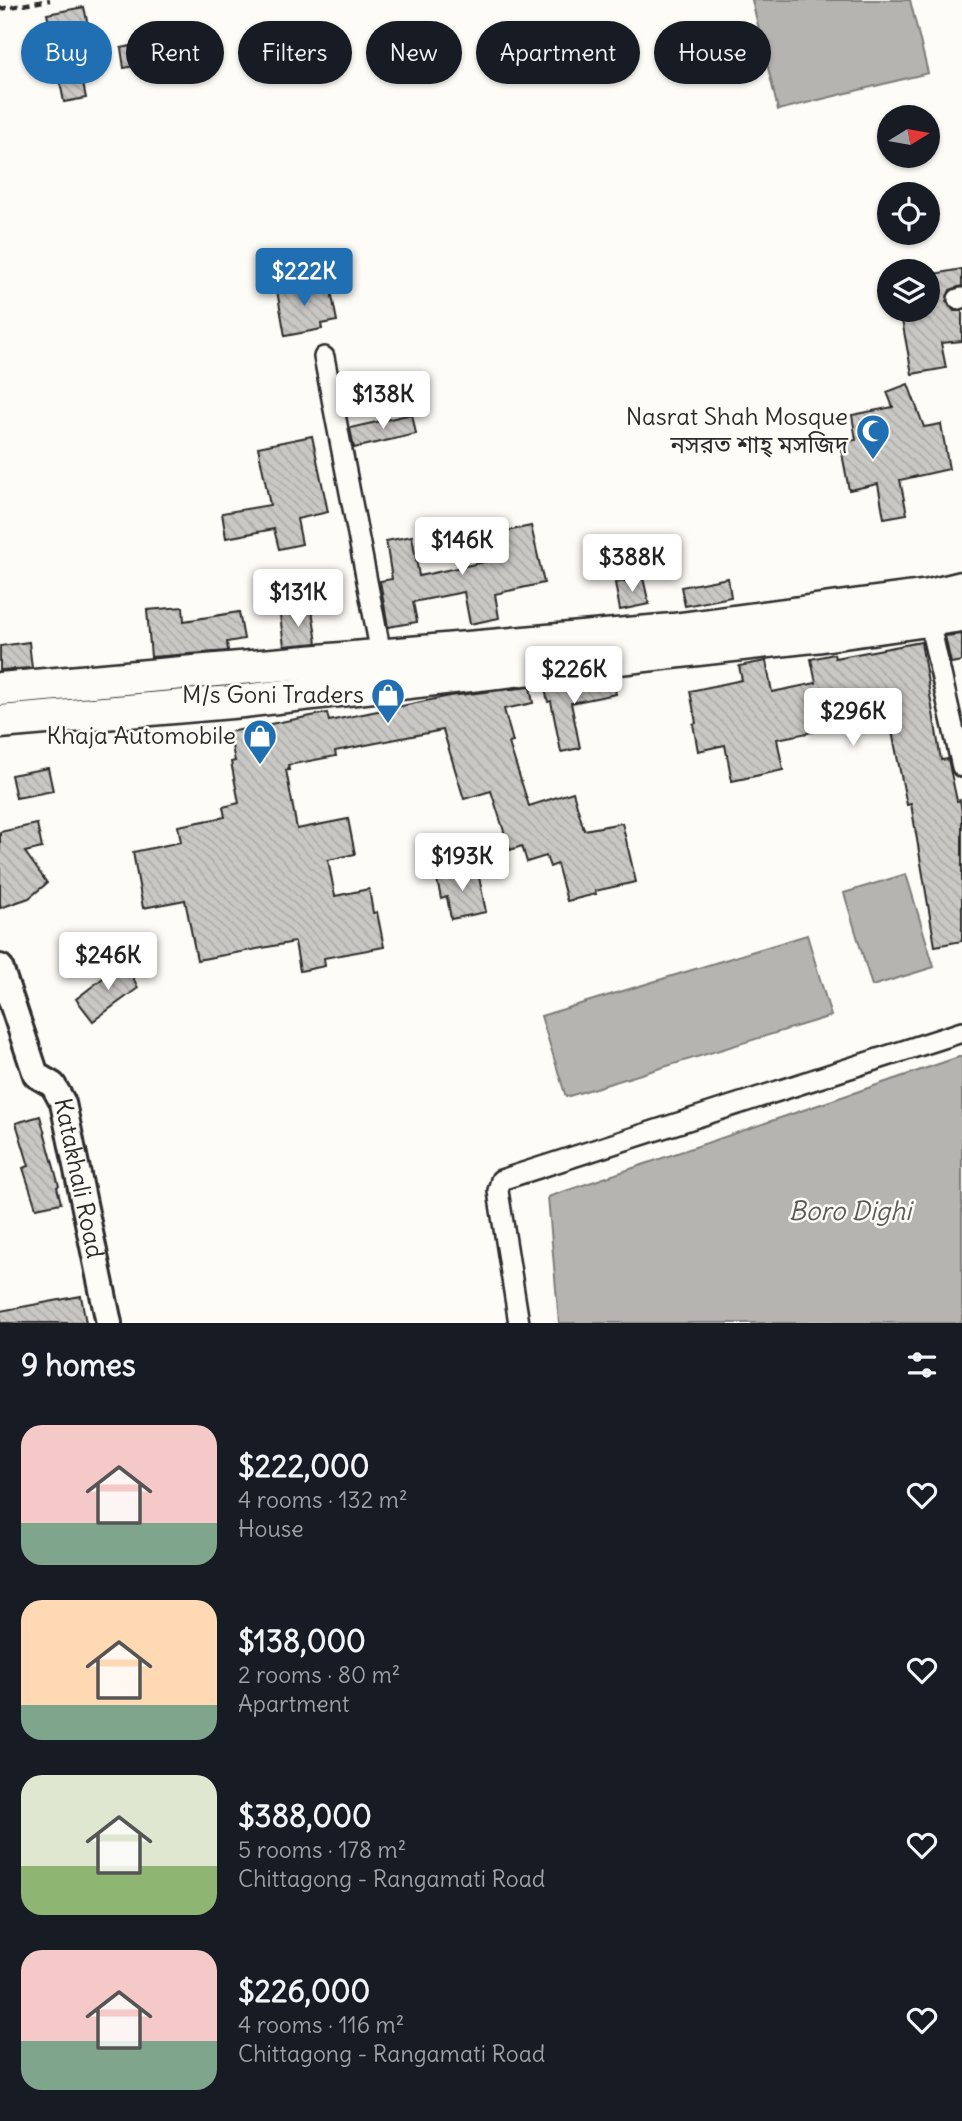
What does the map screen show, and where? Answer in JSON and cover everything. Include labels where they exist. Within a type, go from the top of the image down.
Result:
[{"type":"highway","points":[[0,689],[673,630],[929,596],[962,588]]},
{"type":"highway","points":[[0,722],[243,701],[962,615]]},
{"type":"street","points":[[324,357],[381,654]]},
{"type":"street","points":[[929,621],[962,767]]},
{"type":"street","name":"Katakhali Road","points":[[0,967],[36,1075],[53,1085],[63,1103],[110,1323]]},
{"type":"street","points":[[519,1323],[498,1191],[500,1180],[962,1032]]},
{"type":"path","points":[[0,9],[50,0]]},
{"type":"water","points":[[752,0],[910,0],[928,73],[778,110],[771,80],[771,21],[757,21]]},
{"type":"water","points":[[906,874],[934,967],[872,986],[844,893]]},
{"type":"water","points":[[807,935],[831,1016],[566,1097],[541,1016]]},
{"type":"water","name":"Boro Dighi","points":[[962,1056],[962,1323],[559,1323],[548,1197]]},
{"type":"building","points":[[84,7],[87,21],[49,21],[47,14]]},
{"type":"building","points":[[126,47],[126,68],[124,68],[121,48]]},
{"type":"building","points":[[60,84],[83,84],[86,98],[64,102]]},
{"type":"building","points":[[962,269],[962,286],[950,290],[946,301],[954,311],[962,311],[962,341],[941,343],[946,368],[912,374],[902,322],[940,322],[940,273]]},
{"type":"building","points":[[310,279],[313,294],[331,291],[337,321],[321,324],[322,329],[285,336],[276,285]]},
{"type":"building","points":[[908,384],[924,427],[941,424],[949,469],[900,480],[907,514],[884,518],[878,484],[849,490],[840,443],[856,440],[852,415],[893,407],[887,392]]},
{"type":"building","points":[[412,414],[416,434],[354,448],[350,428]]},
{"type":"building","points":[[312,436],[328,512],[297,519],[302,544],[279,549],[274,529],[226,538],[222,513],[270,505],[258,447]]},
{"type":"building","points":[[531,526],[544,583],[495,594],[499,618],[470,624],[464,592],[413,602],[417,622],[388,627],[380,581],[392,579],[386,541],[412,536],[419,576],[489,561],[484,536]]},
{"type":"building","points":[[643,578],[649,604],[620,610],[615,583]]},
{"type":"building","points":[[728,578],[731,597],[685,606],[681,587]]},
{"type":"building","points":[[183,607],[184,621],[239,612],[244,639],[227,642],[228,651],[151,657],[147,610]]},
{"type":"building","points":[[312,610],[317,643],[284,646],[280,615]]},
{"type":"building","points":[[962,634],[962,661],[951,663],[945,636]]},
{"type":"building","points":[[29,642],[32,668],[0,670],[0,646]]},
{"type":"building","points":[[921,642],[941,760],[948,759],[962,812],[962,941],[935,946],[911,804],[907,805],[889,717],[881,719],[876,696],[839,704],[843,726],[777,739],[783,770],[732,781],[725,745],[698,751],[690,691],[742,680],[739,666],[766,661],[772,692],[816,683],[811,659],[834,654],[835,658]]},
{"type":"building","points":[[612,677],[616,694],[571,703],[580,748],[561,752],[551,701],[548,702],[544,685]]},
{"type":"building","points":[[530,687],[533,703],[504,709],[513,742],[509,743],[529,806],[573,792],[584,830],[622,823],[636,882],[595,891],[596,894],[567,901],[557,864],[550,867],[546,856],[527,862],[522,846],[510,850],[491,791],[464,799],[443,730],[335,751],[336,756],[288,765],[289,770],[286,770],[297,829],[348,819],[355,854],[328,860],[335,896],[369,889],[373,913],[377,912],[384,947],[324,958],[325,966],[300,971],[295,942],[197,960],[185,900],[143,908],[133,852],[181,842],[178,826],[225,817],[223,807],[239,803],[231,762],[235,761],[229,732],[327,713],[329,721],[450,696]]},
{"type":"building","points":[[48,768],[53,791],[16,798],[11,775]]},
{"type":"building","points":[[37,824],[42,848],[25,852],[47,883],[29,898],[0,908],[0,832]]},
{"type":"building","points":[[458,869],[459,876],[478,872],[486,912],[451,919],[447,897],[441,899],[436,874]]},
{"type":"building","points":[[125,961],[138,988],[93,1021],[76,999]]},
{"type":"building","points":[[40,1116],[61,1203],[36,1208],[23,1168],[29,1166],[16,1123]]},
{"type":"building","points":[[81,1296],[86,1323],[0,1323],[0,1311]]},
{"type":"place","name":"Nasrat Shah Mosque নসরত শাহ্‌ মসজিদ","points":[[873,461]]},
{"type":"place","name":"M/s Goni Traders","points":[[388,725]]},
{"type":"place","name":"Khaja Automobile","points":[[260,766]]}]
